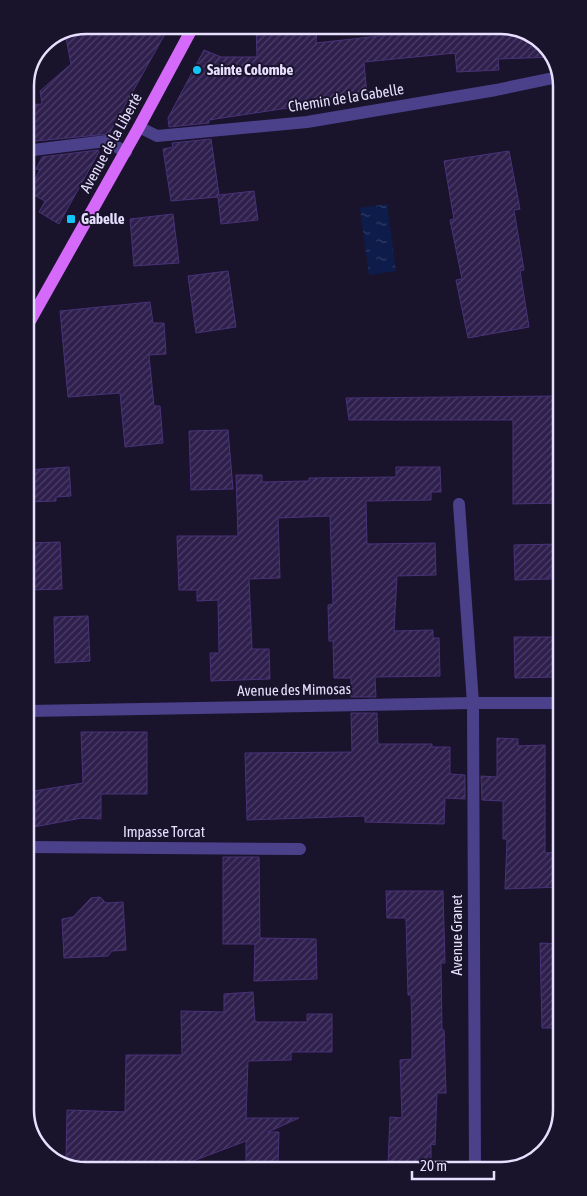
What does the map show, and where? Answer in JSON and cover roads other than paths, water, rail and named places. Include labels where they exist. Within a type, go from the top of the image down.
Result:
[{"type":"main road","name":"Avenue de la Liberté","points":[[34,314],[126,152],[189,34]]},
{"type":"street","name":"Chemin de la Gabelle","points":[[139,128],[157,136],[307,122],[496,90],[552,78]]},
{"type":"street","points":[[34,149],[106,142],[126,152]]},
{"type":"street","name":"Avenue Granet","points":[[459,504],[472,703],[475,1162]]},
{"type":"street","name":"Avenue des Mimosas","points":[[34,712],[553,703]]},
{"type":"street","name":"Impasse Torcat","points":[[34,847],[300,849]]},
{"type":"water","points":[[387,204],[396,271],[369,275],[360,208]]},
{"type":"place","name":"Sainte Colombe","points":[[197,70]]},
{"type":"place","name":"Gabelle","points":[[71,219]]}]
